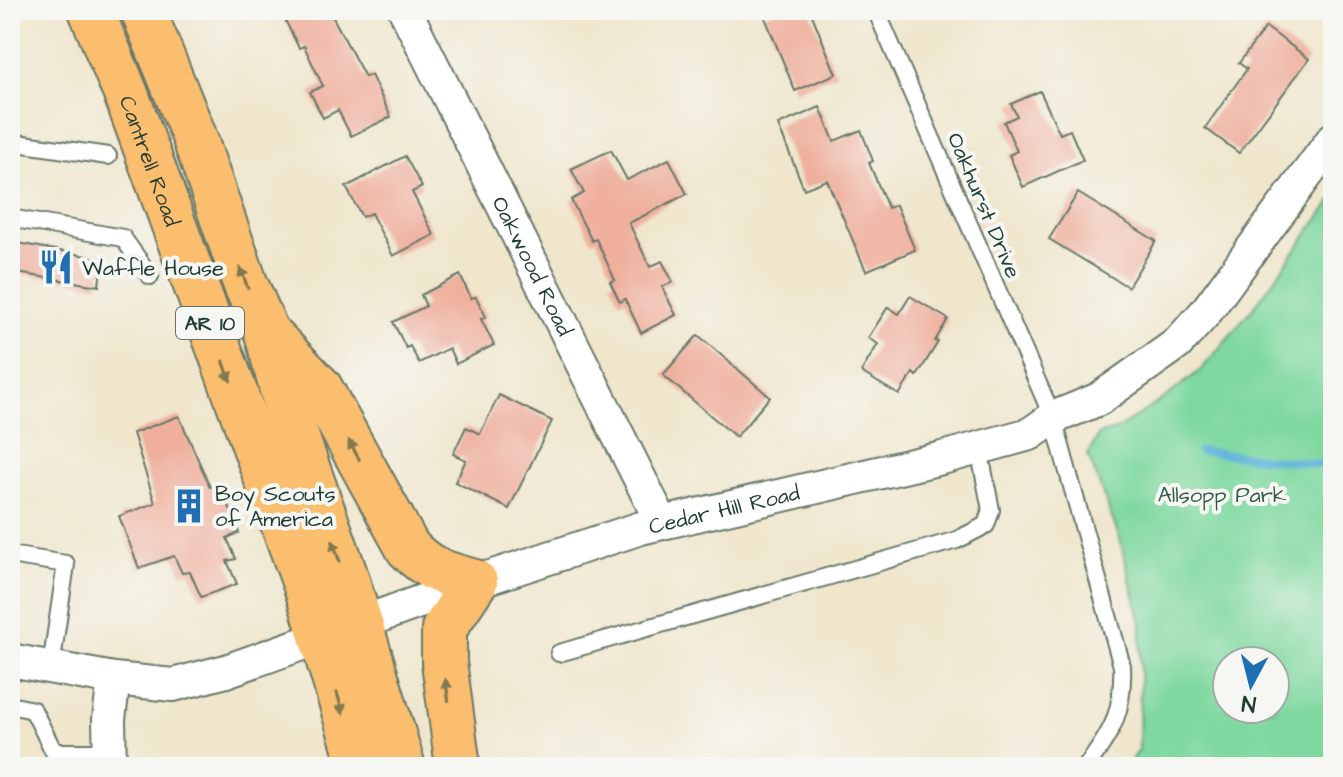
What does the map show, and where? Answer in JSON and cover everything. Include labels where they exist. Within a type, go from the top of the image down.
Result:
[{"type":"main road","name":"Cantrell Road","points":[[91,10],[126,94],[308,592],[341,632],[403,767]]},
{"type":"main road","name":"Cantrell Road","points":[[143,10],[194,136],[245,283],[267,333],[289,416],[346,577],[341,632],[361,767]]},
{"type":"main road","points":[[267,333],[320,388],[408,548],[421,563],[438,572],[475,582],[444,629],[444,662],[458,767]]},
{"type":"street","name":"Oakwood Road","points":[[405,10],[662,523]]},
{"type":"street","name":"Cedar Hill Road","points":[[10,660],[114,679],[173,685],[226,671],[475,582],[662,523],[979,449],[1030,434],[1053,418],[1099,399],[1177,344],[1205,313],[1331,144]]},
{"type":"street","points":[[109,759],[109,719],[114,679]]},
{"type":"lane","name":"Oakhurst Drive","points":[[876,10],[1053,418],[1122,666],[1123,690],[1119,713],[1110,735],[1086,767]]},
{"type":"lane","points":[[10,142],[108,156]]},
{"type":"lane","points":[[10,218],[123,238],[150,276]]},
{"type":"lane","points":[[559,653],[957,540],[986,525],[991,510],[979,449]]},
{"type":"lane","points":[[10,555],[66,564],[51,667]]},
{"type":"lane","points":[[10,705],[33,710],[54,752],[109,759]]},
{"type":"green space","name":"Allsopp Park","points":[[1333,199],[1333,767],[1126,767],[1139,750],[1141,623],[1120,539],[1088,455],[1099,434],[1116,430],[1201,370],[1257,303]]},
{"type":"building","points":[[280,10],[329,10],[365,77],[371,75],[391,117],[351,136],[338,110],[323,118],[310,92],[323,86],[304,46],[299,48]]},
{"type":"building","points":[[775,10],[810,10],[836,74],[795,91],[764,15]]},
{"type":"building","points":[[1266,27],[1309,59],[1239,153],[1205,128],[1247,69],[1239,63]]},
{"type":"building","points":[[1040,91],[1060,134],[1070,130],[1083,160],[1023,187],[1009,155],[1017,151],[1004,122],[1017,116],[1011,104]]},
{"type":"building","points":[[820,107],[834,141],[861,130],[873,161],[869,163],[888,208],[896,205],[915,250],[866,271],[827,180],[804,189],[778,125]]},
{"type":"building","points":[[611,150],[627,180],[669,159],[687,194],[629,223],[650,267],[662,261],[673,282],[662,287],[676,315],[641,333],[625,299],[620,302],[610,282],[615,280],[596,239],[592,241],[571,200],[584,193],[571,169]]},
{"type":"building","points":[[405,156],[422,187],[412,192],[434,235],[393,256],[371,213],[362,217],[346,187]]},
{"type":"building","points":[[1078,193],[1156,241],[1128,287],[1049,239]]},
{"type":"building","name":"Waffle House","points":[[13,242],[102,259],[99,286],[10,272]]},
{"type":"building","points":[[460,275],[471,298],[476,297],[486,317],[481,319],[494,345],[456,364],[449,348],[419,363],[410,346],[406,348],[393,322],[426,306],[421,295]]},
{"type":"building","points":[[910,296],[948,319],[917,376],[913,373],[899,395],[861,372],[878,344],[868,338],[888,307],[899,314]]},
{"type":"building","points":[[698,335],[770,397],[736,437],[663,375]]},
{"type":"building","points":[[499,395],[552,421],[509,509],[455,482],[466,460],[453,454],[466,427],[480,434]]},
{"type":"building","name":"Boy Scouts of America","points":[[179,416],[210,487],[221,484],[239,533],[227,538],[236,559],[227,561],[237,584],[201,597],[190,572],[182,573],[174,556],[139,568],[119,516],[155,503],[133,433]]},
{"type":"waterway","points":[[1200,451],[1333,466]]},
{"type":"place","name":"Waffle House","points":[[56,267]]},
{"type":"place","name":"Boy Scouts of America","points":[[189,506]]}]
